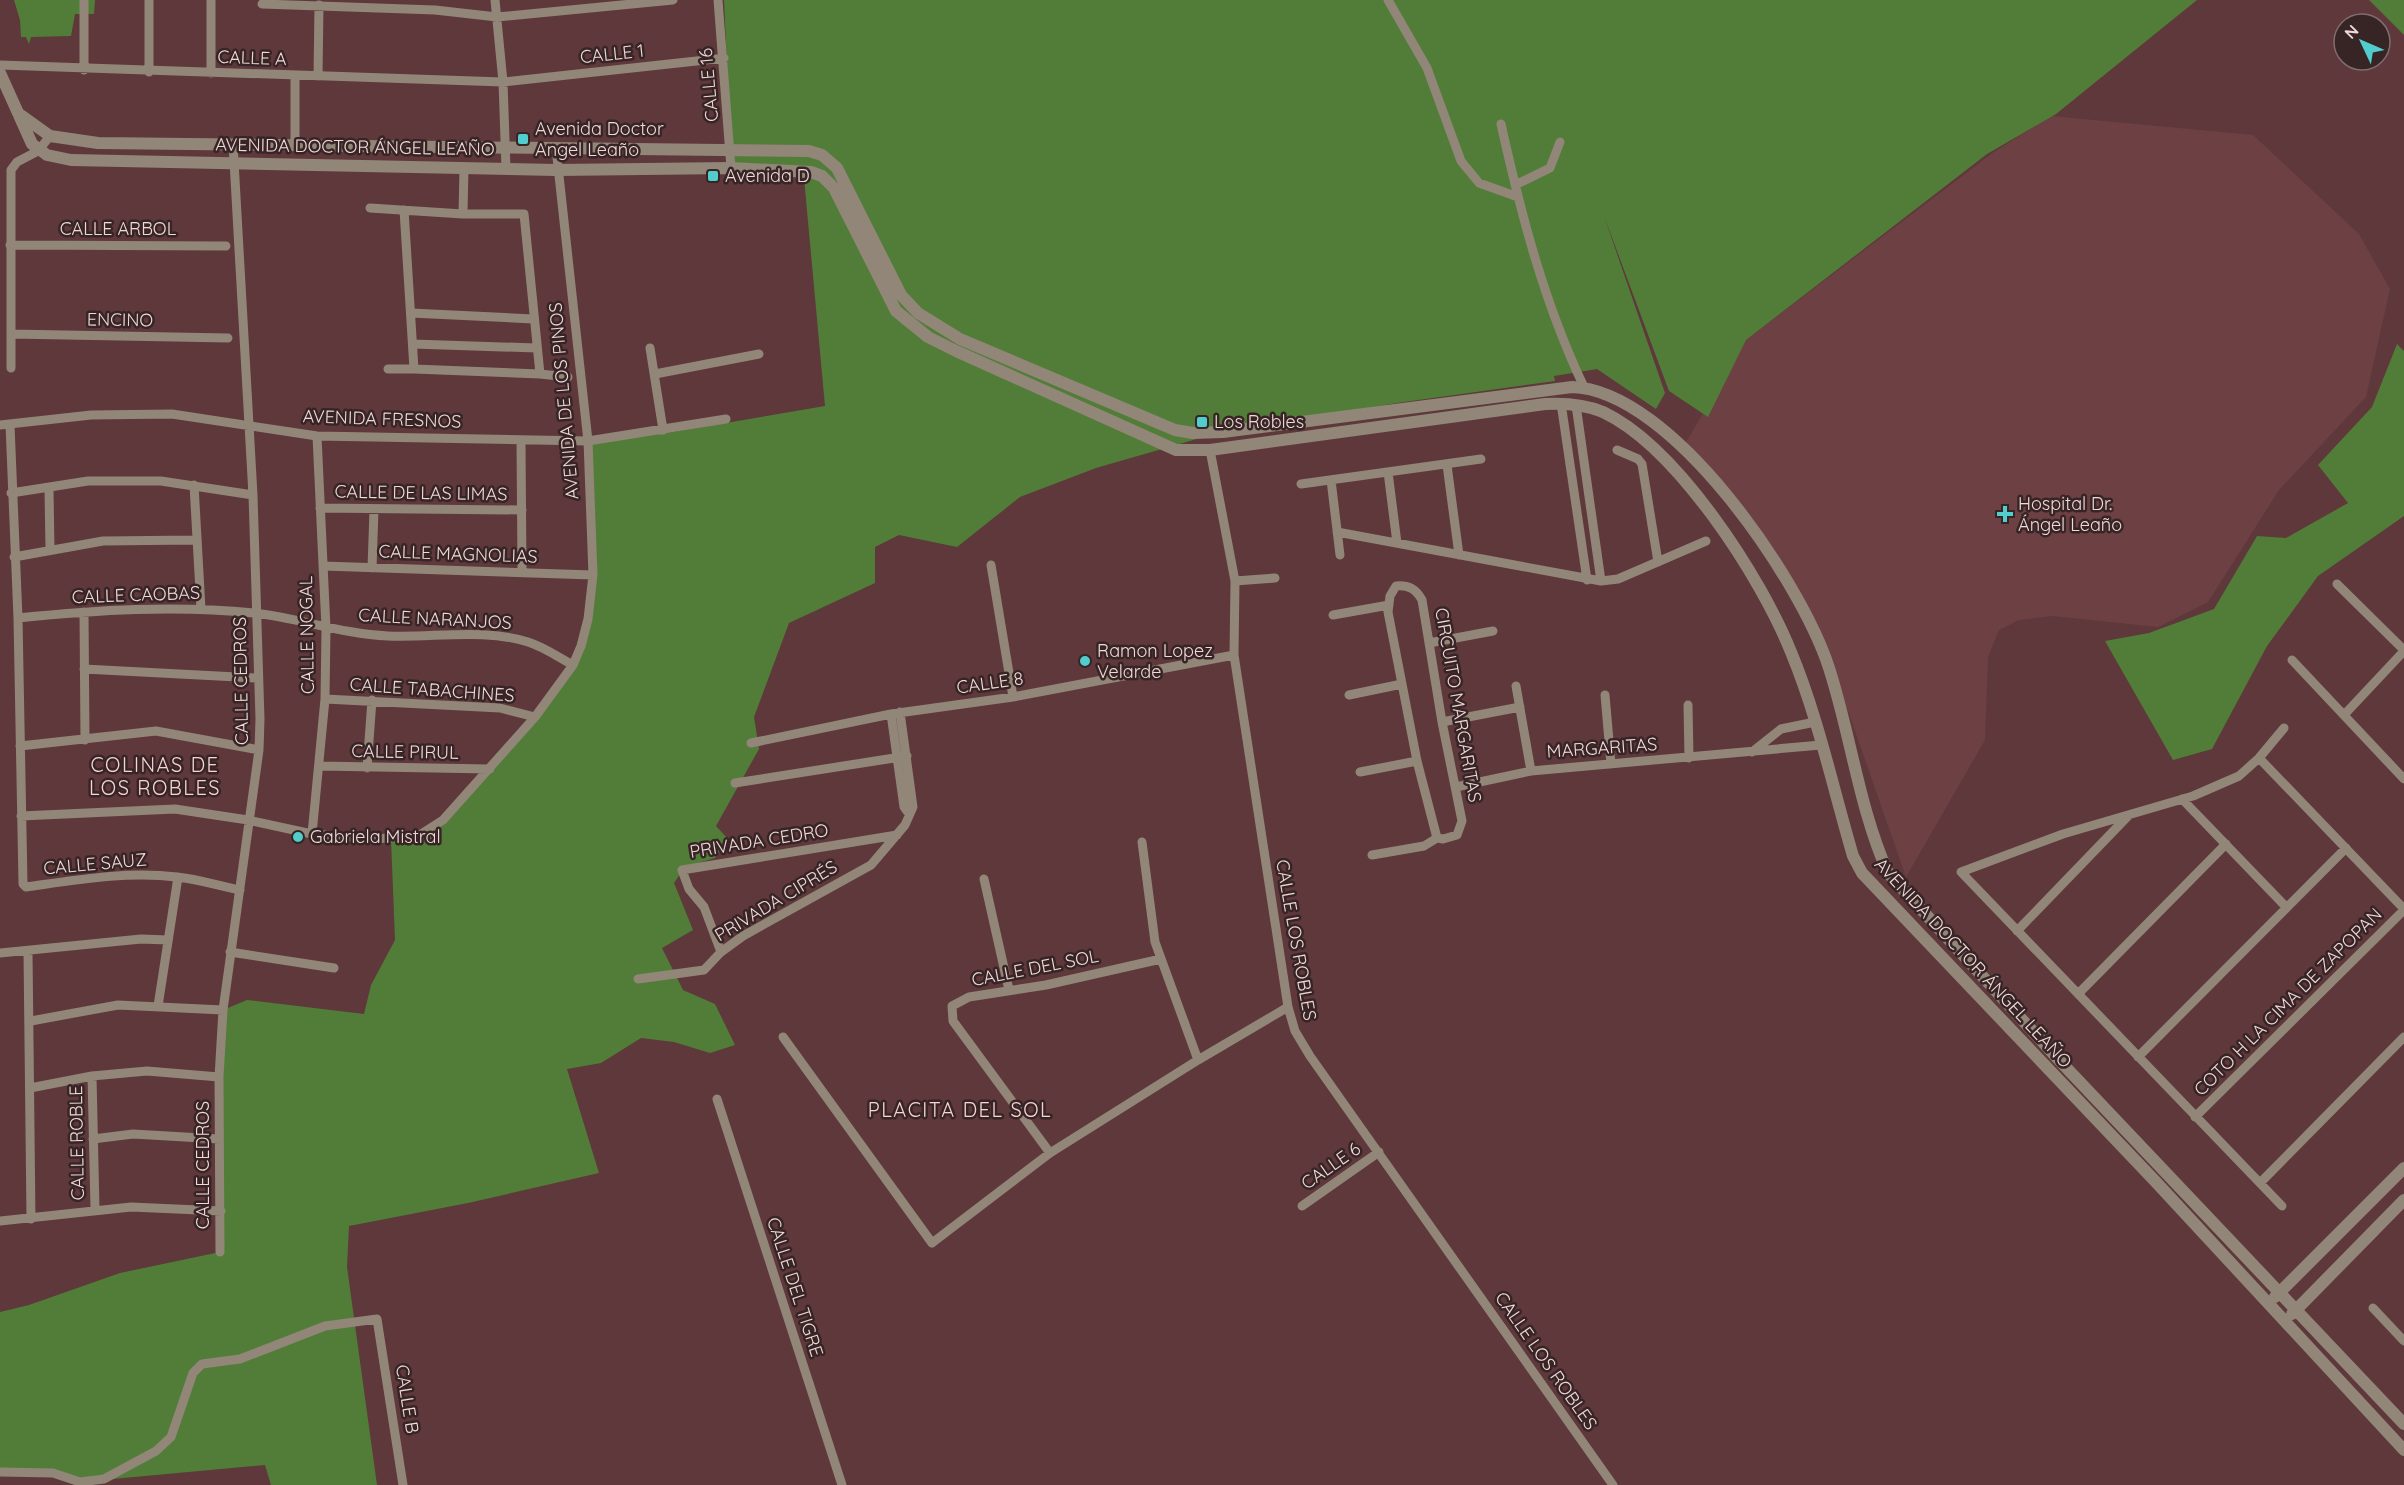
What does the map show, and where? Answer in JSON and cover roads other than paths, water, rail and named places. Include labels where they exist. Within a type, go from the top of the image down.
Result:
[{"type":"street","points":[[84,0],[84,70]]},
{"type":"street","points":[[149,0],[149,72]]},
{"type":"street","points":[[211,0],[211,73]]},
{"type":"street","points":[[495,0],[503,82],[506,169]]},
{"type":"street","points":[[262,4],[435,10],[497,17],[673,0]]},
{"type":"street","name":"CALLE 16","points":[[718,0],[731,168]]},
{"type":"street","points":[[1389,0],[1427,68],[1461,161],[1479,183],[1518,198]]},
{"type":"street","points":[[318,76],[320,5]]},
{"type":"street","name":"CALLE 1","points":[[503,82],[724,58]]},
{"type":"street","name":"CALLE A","points":[[0,66],[503,82]]},
{"type":"street","name":"AVENIDA DOCTOR ÁNGEL LEAÑO","points":[[0,73],[27,136],[38,151],[71,160],[556,170],[731,168],[811,172],[828,180],[889,300],[905,320],[928,337],[1170,448],[1182,451],[1210,450],[1561,403],[1576,405],[1612,417],[1641,439],[1677,473],[1738,552],[1768,605],[1790,651],[1815,722],[1853,856],[1862,873],[2404,1450]]},
{"type":"street","points":[[295,76],[295,145]]},
{"type":"street","name":"AVENIDA DOCTOR ÁNGEL LEAÑO","points":[[18,112],[50,136],[98,143],[809,151],[822,155],[837,168],[901,295],[918,313],[960,339],[1175,430],[1193,433],[1223,432],[1560,388],[1584,387],[1635,410],[1669,435],[1694,458],[1760,538],[1794,593],[1815,632],[1829,669],[1874,843],[1888,873],[2404,1424]]},
{"type":"street","points":[[1501,124],[1518,198],[1549,306],[1584,387]]},
{"type":"street","points":[[11,368],[11,170],[17,162],[38,151],[50,136]]},
{"type":"street","points":[[1515,185],[1550,168],[1560,142]]},
{"type":"street","name":"CALLE CEDROS","points":[[220,1252],[219,1077],[223,1010],[259,750],[253,495],[233,144]]},
{"type":"street","name":"AVENIDA DE LOS PINOS","points":[[21,816],[165,808],[248,820],[312,834],[391,840],[426,833],[443,820],[536,717],[573,665],[588,619],[593,575],[588,441],[556,170],[556,148]]},
{"type":"street","points":[[785,150],[777,157],[777,164],[786,170]]},
{"type":"street","points":[[463,214],[464,168]]},
{"type":"street","points":[[370,207],[463,214],[524,214],[540,374]]},
{"type":"street","points":[[404,210],[414,369]]},
{"type":"street","name":"CALLE ARBOL","points":[[10,245],[226,246]]},
{"type":"street","points":[[411,314],[533,319]]},
{"type":"street","name":"ENCINO","points":[[11,334],[228,338]]},
{"type":"street","points":[[413,344],[536,348]]},
{"type":"street","points":[[650,348],[663,430]]},
{"type":"street","points":[[655,374],[759,354]]},
{"type":"street","points":[[388,369],[568,377]]},
{"type":"street","points":[[1561,403],[1587,580]]},
{"type":"street","points":[[1576,405],[1601,582]]},
{"type":"street","name":"AVENIDA FRESNOS","points":[[5,425],[91,415],[172,414],[317,436],[588,441],[726,419]]},
{"type":"street","points":[[5,425],[18,618],[21,816]]},
{"type":"street","name":"CALLE NOGAL","points":[[312,834],[325,699],[326,628],[317,436]]},
{"type":"street","points":[[520,440],[522,572]]},
{"type":"street","points":[[1568,448],[1582,447]]},
{"type":"street","name":"CALLE LOS ROBLES","points":[[1210,450],[1235,581],[1234,655],[1288,1007],[1295,1031],[1310,1056],[1613,1485]]},
{"type":"street","points":[[1617,450],[1638,459],[1642,464],[1658,562]]},
{"type":"street","points":[[1301,484],[1481,459]]},
{"type":"street","points":[[1447,465],[1459,555]]},
{"type":"street","points":[[1388,472],[1397,543]]},
{"type":"street","points":[[1331,480],[1340,555]]},
{"type":"street","points":[[11,494],[87,481],[161,481],[253,495]]},
{"type":"street","points":[[194,485],[195,540],[201,609]]},
{"type":"street","points":[[49,489],[50,550]]},
{"type":"street","name":"CALLE DE LAS LIMAS","points":[[320,508],[522,510]]},
{"type":"street","points":[[372,568],[374,510]]},
{"type":"street","points":[[1337,532],[1601,582],[1618,579],[1706,541]]},
{"type":"street","points":[[14,557],[103,541],[195,540]]},
{"type":"street","points":[[992,565],[1013,697]]},
{"type":"street","name":"CALLE MAGNOLIAS","points":[[323,566],[593,575]]},
{"type":"street","points":[[1235,581],[1275,578]]},
{"type":"street","points":[[2337,584],[2404,651],[2344,715]]},
{"type":"street","name":"CIRCUITO MARGARITAS","points":[[1372,855],[1424,846],[1437,838],[1443,839],[1457,835],[1462,821],[1442,722],[1422,600],[1418,592],[1406,585],[1396,586],[1390,596],[1389,605]]},
{"type":"street","points":[[1334,615],[1389,605],[1417,761],[1437,838]]},
{"type":"street","name":"CALLE CAOBAS","points":[[18,618],[84,612],[201,609],[257,614],[326,628]]},
{"type":"street","points":[[84,612],[84,740]]},
{"type":"street","name":"CALLE NARANJOS","points":[[326,628],[387,636],[515,639],[538,646],[573,665]]},
{"type":"street","points":[[1429,643],[1493,631]]},
{"type":"street","name":"CALLE 8","points":[[751,743],[896,713],[1013,697],[1234,655]]},
{"type":"street","points":[[2292,660],[2404,779]]},
{"type":"street","points":[[84,669],[257,678]]},
{"type":"street","points":[[1349,695],[1402,684]]},
{"type":"street","points":[[1516,686],[1532,771]]},
{"type":"street","points":[[1605,695],[1611,764]]},
{"type":"street","name":"CALLE TABACHINES","points":[[325,699],[500,708],[536,717]]},
{"type":"street","points":[[367,768],[372,700]]},
{"type":"street","points":[[1688,705],[1689,758]]},
{"type":"street","points":[[1442,722],[1520,707]]},
{"type":"street","name":"PRIVADA CIPRÉS","points":[[638,979],[704,970],[721,952],[800,902],[871,865],[897,835],[913,807],[896,713]]},
{"type":"street","points":[[1752,752],[1780,729],[1815,722]]},
{"type":"street","name":"COTO H LA CIMA DE ZAPOPAN","points":[[2282,1206],[1961,872],[2063,834],[2182,799],[2239,776],[2259,758],[2284,728]]},
{"type":"street","points":[[20,746],[156,731],[259,750]]},
{"type":"street","name":"MARGARITAS","points":[[1456,787],[1532,771],[1821,745]]},
{"type":"street","points":[[735,783],[903,757]]},
{"type":"street","name":"COTO H LA CIMA DE ZAPOPAN","points":[[2195,1117],[2404,910],[2259,758]]},
{"type":"street","points":[[1360,772],[1417,761]]},
{"type":"street","name":"CALLE PIRUL","points":[[320,766],[490,769]]},
{"type":"street","points":[[2182,799],[2286,907]]},
{"type":"street","name":"COTO H LA CIMA DE ZAPOPAN","points":[[2017,931],[2130,814]]},
{"type":"street","name":"CALLE SAUZ","points":[[21,816],[24,886],[119,875],[178,877],[240,890]]},
{"type":"street","name":"PRIVADA CEDRO","points":[[721,952],[704,907],[689,889],[682,870],[897,835]]},
{"type":"street","points":[[1142,843],[1155,942],[1198,1060]]},
{"type":"street","points":[[2078,994],[2226,844]]},
{"type":"street","points":[[2138,1057],[2346,848]]},
{"type":"street","points":[[158,1006],[178,877]]},
{"type":"street","points":[[984,879],[1009,990]]},
{"type":"street","points":[[0,953],[141,939],[168,940]]},
{"type":"street","points":[[28,952],[31,1021],[31,1219]]},
{"type":"street","points":[[230,952],[334,968]]},
{"type":"street","name":"CALLE DEL SOL","points":[[1050,1153],[953,1021],[952,1006],[969,997],[1046,985],[1161,959]]},
{"type":"street","points":[[31,1021],[118,1005],[223,1010]]},
{"type":"street","points":[[783,1037],[932,1243],[1050,1153],[1198,1060],[1288,1007]]},
{"type":"street","points":[[2260,1183],[2404,1037]]},
{"type":"street","points":[[30,1088],[92,1076],[147,1071],[219,1077]]},
{"type":"street","name":"CALLE ROBLE","points":[[92,1076],[95,1209]]},
{"type":"street","name":"CALLE DEL TIGRE","points":[[717,1100],[842,1485]]},
{"type":"street","points":[[93,1140],[134,1134],[219,1139]]},
{"type":"street","name":"CALLE 6","points":[[1302,1206],[1378,1152]]},
{"type":"street","points":[[2268,1304],[2404,1168]]},
{"type":"street","points":[[2286,1323],[2295,1310],[2404,1200]]},
{"type":"street","points":[[0,1221],[31,1219],[95,1209],[148,1207],[221,1211]]},
{"type":"street","points":[[2373,1308],[2403,1338]]},
{"type":"street","name":"CALLE B","points":[[0,1472],[53,1473],[80,1482],[104,1479],[156,1451],[171,1437],[193,1373],[202,1364],[240,1359],[284,1344],[325,1326],[377,1319],[403,1485]]},
{"type":"street","points":[[2380,1424],[2393,1412]]},
{"type":"place","name":"Avenida Doctor Angel Leaño","points":[[523,139]]},
{"type":"place","name":"Avenida D","points":[[713,176]]},
{"type":"place","name":"Los Robles","points":[[1202,422]]},
{"type":"place","name":"Hospital Dr. Ángel Leaño","points":[[2005,514]]},
{"type":"place","name":"Ramon Lopez Velarde","points":[[1085,661]]},
{"type":"place","name":"Gabriela Mistral","points":[[298,837]]},
{"type":"district","name":"COLINAS DE LOS ROBLES","points":[[155,776]]},
{"type":"district","name":"PLACITA DEL SOL","points":[[960,1110]]}]
